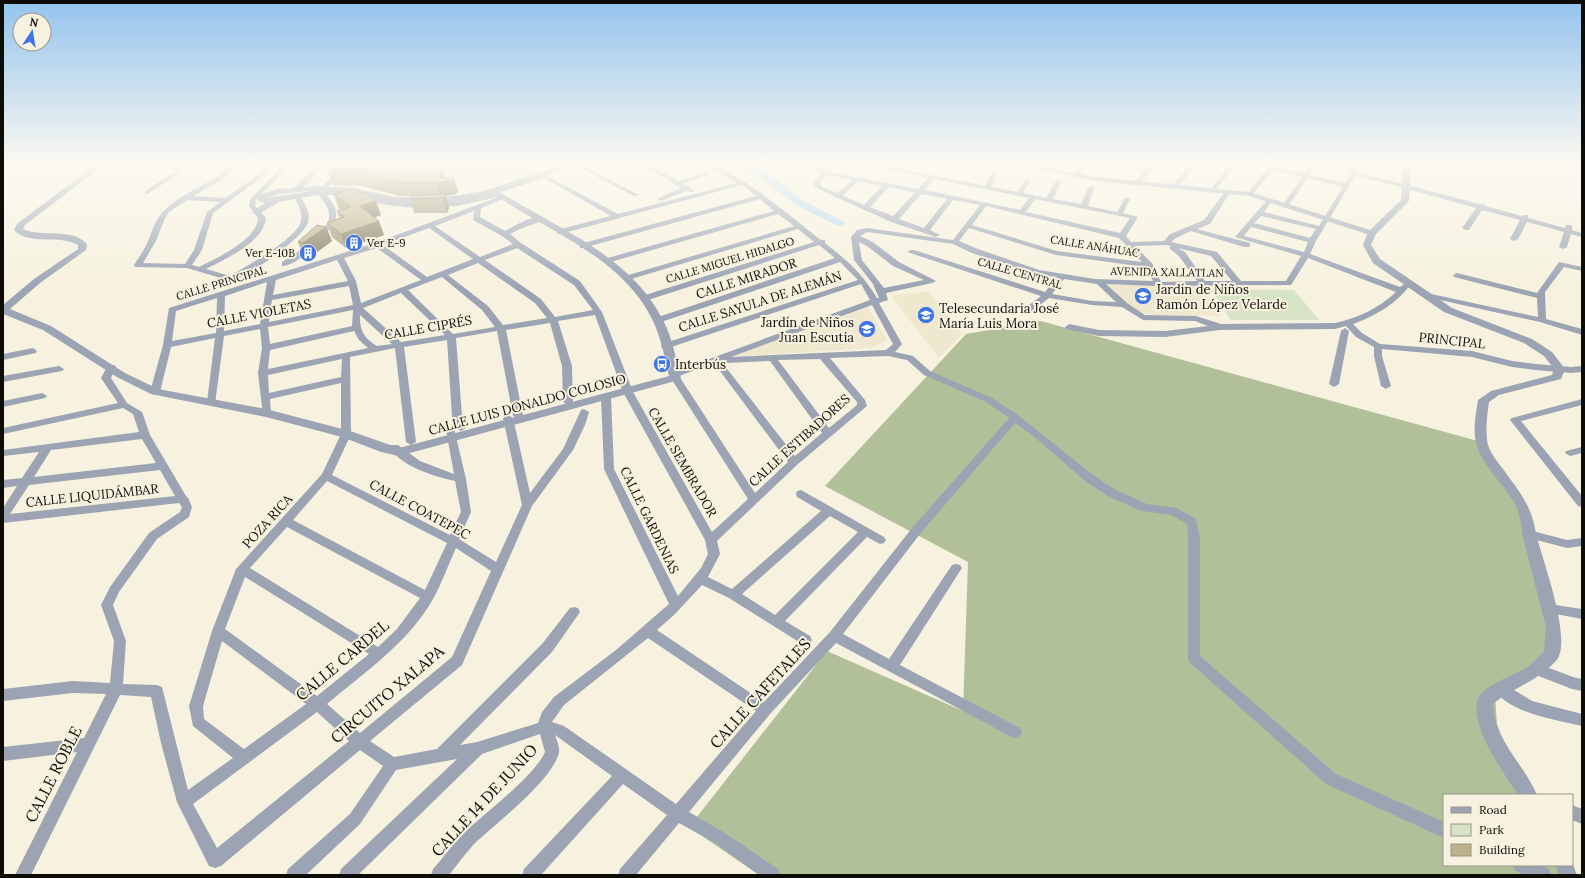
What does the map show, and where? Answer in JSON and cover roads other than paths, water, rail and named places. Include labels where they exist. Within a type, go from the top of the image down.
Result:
[{"type":"street","points":[[46,205],[21,224],[18,230],[26,234],[69,238],[83,244],[82,250],[31,286],[3,310],[47,328],[111,367],[121,375],[155,392],[266,413],[346,434],[392,450],[407,459],[447,476],[461,479]]},
{"type":"street","points":[[176,205],[168,210],[159,221],[152,240],[138,265],[187,266],[231,279],[280,248],[304,224],[305,215],[300,205]]},
{"type":"street","points":[[187,266],[198,250],[210,212],[218,205]]},
{"type":"street","points":[[201,269],[248,241],[258,233],[262,225],[262,218],[252,205]]},
{"type":"street","points":[[256,212],[268,205]]},
{"type":"street","points":[[286,264],[312,244],[328,229],[338,205]]},
{"type":"street","points":[[405,205],[436,205]]},
{"type":"street","name":"CALLE PRINCIPAL","points":[[166,345],[172,310],[378,245],[482,205]]},
{"type":"street","points":[[514,205],[536,220],[560,232],[607,261],[628,278],[645,298],[658,320],[675,375],[753,499]]},
{"type":"street","points":[[596,205],[617,217]]},
{"type":"street","points":[[628,214],[649,205]]},
{"type":"street","points":[[560,232],[660,205]]},
{"type":"street","points":[[583,246],[731,205]]},
{"type":"street","points":[[771,205],[822,242],[863,281],[876,301],[898,344],[888,353]]},
{"type":"street","points":[[858,205],[894,220],[955,242]]},
{"type":"street","points":[[865,208],[868,205]]},
{"type":"street","points":[[894,220],[908,205]]},
{"type":"street","points":[[926,231],[946,205]]},
{"type":"street","points":[[955,242],[969,226],[983,205]]},
{"type":"street","points":[[988,205],[1122,236],[1149,265],[1158,284]]},
{"type":"street","points":[[1022,213],[1028,205]]},
{"type":"street","points":[[1079,205],[1134,217],[1122,236]]},
{"type":"street","points":[[1120,214],[1124,205]]},
{"type":"street","points":[[1166,243],[1173,236],[1207,222],[1219,205]]},
{"type":"street","points":[[1266,205],[1239,237],[1422,294],[1542,320],[1582,332]]},
{"type":"street","points":[[1286,205],[1372,233]]},
{"type":"street","points":[[1304,258],[1312,241],[1336,205]]},
{"type":"street","points":[[1401,205],[1372,233],[1367,245],[1370,254],[1376,261],[1404,288]]},
{"type":"street","points":[[1477,205],[1568,229],[1582,231]]},
{"type":"street","points":[[1466,228],[1481,206]]},
{"type":"street","name":"CALLE SEMBRADOR","points":[[478,207],[476,218],[505,234],[518,245],[577,283],[598,312],[626,389],[711,540],[714,553],[710,564],[700,579]]},
{"type":"street","points":[[607,261],[780,212]]},
{"type":"street","points":[[1259,213],[1320,228]]},
{"type":"street","points":[[1514,239],[1525,218]]},
{"type":"street","points":[[505,234],[517,227],[536,220]]},
{"type":"street","points":[[1249,224],[1312,241]]},
{"type":"street","points":[[429,226],[480,259],[538,301],[553,320],[567,366],[568,402]]},
{"type":"street","points":[[628,278],[800,226]]},
{"type":"street","name":"CALLE ANÁHUAC","points":[[969,226],[1056,253],[1149,265]]},
{"type":"street","points":[[1191,229],[1304,258]]},
{"type":"street","points":[[1568,229],[1582,235]]},
{"type":"street","points":[[1563,247],[1568,229]]},
{"type":"street","points":[[855,237],[860,232],[876,230],[955,242]]},
{"type":"street","points":[[855,237],[870,244],[896,264],[932,281],[931,283],[882,291]]},
{"type":"street","points":[[855,237],[858,259],[882,291],[884,300],[876,301]]},
{"type":"street","name":"CALLE MIGUEL HIDALGO","points":[[645,298],[822,242]]},
{"type":"street","name":"AVENIDA XALLATLAN","points":[[955,242],[975,251],[1055,274],[1100,282],[1158,284],[1288,284],[1304,258]]},
{"type":"street","points":[[1166,243],[1182,254],[1203,284]]},
{"type":"street","points":[[1130,244],[1166,243],[1214,254],[1239,284]]},
{"type":"street","points":[[378,245],[426,280]]},
{"type":"street","name":"CALLE VIOLETAS","points":[[166,345],[220,333],[357,307],[518,245]]},
{"type":"street","name":"CALLE CENTRAL","points":[[911,252],[1047,294],[1092,303],[1124,305]]},
{"type":"street","points":[[339,257],[347,268],[352,283],[357,307],[356,328],[365,342],[376,349]]},
{"type":"street","name":"CALLE MIRADOR","points":[[658,320],[841,259]]},
{"type":"street","points":[[1542,320],[1541,292],[1549,280],[1562,264],[1582,270]]},
{"type":"street","points":[[443,274],[485,308],[501,328],[512,419],[527,505]]},
{"type":"street","points":[[1028,310],[1047,294],[1055,274]]},
{"type":"street","points":[[1457,275],[1541,296]]},
{"type":"street","points":[[266,413],[263,372],[266,348],[264,325],[272,279]]},
{"type":"street","name":"CALLE SAYULA DE ALEMÁN","points":[[665,346],[863,281]]},
{"type":"street","points":[[1100,282],[1124,305],[1143,317],[1151,328]]},
{"type":"street","points":[[269,298],[352,283]]},
{"type":"street","points":[[1069,327],[1099,333],[1164,334],[1220,327],[1346,327],[1371,314],[1404,288]]},
{"type":"street","points":[[403,290],[451,336]]},
{"type":"street","points":[[212,402],[220,333],[221,294]]},
{"type":"street","points":[[1422,294],[1448,310],[1528,341],[1548,354],[1565,369],[1582,376]]},
{"type":"street","name":"CALLE LUIS DONALDO COLOSIO","points":[[512,419],[568,402],[626,389],[675,375],[876,301]]},
{"type":"street","points":[[357,307],[399,345],[411,442]]},
{"type":"street","name":"CALLE CIPRÉS","points":[[263,372],[376,349],[598,312]]},
{"type":"street","points":[[1143,317],[1196,319],[1220,327]]},
{"type":"street","points":[[1334,384],[1346,327]]},
{"type":"street","name":"PRINCIPAL","points":[[1346,327],[1378,346],[1472,354],[1512,364],[1565,369]]},
{"type":"street","points":[[266,348],[356,328]]},
{"type":"street","name":"CALLE CARDEL","points":[[184,802],[318,704],[379,654],[401,633],[428,597],[466,512],[455,432],[457,416],[451,336]]},
{"type":"street","points":[[155,392],[166,345]]},
{"type":"street","points":[[1378,346],[1378,356],[1386,386]]},
{"type":"street","points":[[3,357],[33,351]]},
{"type":"street","points":[[716,360],[888,353],[910,358],[927,373],[989,400],[1015,416],[1089,478],[1112,493],[1144,508],[1173,511],[1192,522],[1194,538],[1194,658],[1331,779],[1443,830]]},
{"type":"street","points":[[346,356],[346,434]]},
{"type":"street","name":"CALLE ESTIBADORES","points":[[711,540],[794,462],[862,406],[862,402],[823,356]]},
{"type":"street","points":[[772,358],[828,434]]},
{"type":"street","points":[[716,360],[794,462]]},
{"type":"street","points":[[111,367],[106,378],[124,406],[137,412],[145,435],[184,499],[187,507],[185,514],[153,536],[114,590],[107,605],[120,642],[116,689]]},
{"type":"street","points":[[3,379],[59,369]]},
{"type":"street","points":[[1530,793],[1496,746],[1484,714],[1485,701],[1502,688],[1536,669],[1552,654],[1553,628],[1529,534],[1527,519],[1521,503],[1487,456],[1482,444],[1481,417],[1484,400],[1495,393],[1557,377],[1565,369],[1582,369]]},
{"type":"street","points":[[265,397],[345,379]]},
{"type":"street","name":"CALLE LUIS DONALDO COLOSIO","points":[[392,450],[411,442],[606,398],[626,389]]},
{"type":"street","points":[[3,404],[42,396]]},
{"type":"street","name":"CALLE GARDENIAS","points":[[606,398],[609,469],[676,605]]},
{"type":"street","points":[[1582,402],[1515,420],[1582,503]]},
{"type":"street","points":[[3,431],[124,406]]},
{"type":"street","name":"CIRCUITO XALAPA","points":[[184,802],[215,860],[457,661],[527,505],[574,441],[581,425],[584,412]]},
{"type":"street","name":"CALLE CAFETALES","points":[[626,875],[765,710],[834,636],[916,531],[1015,416]]},
{"type":"street","name":"CALLE LUIS DONALDO COLOSIO","points":[[392,450],[455,432]]},
{"type":"street","name":"POZA RICA","points":[[244,758],[198,722],[196,706],[218,631],[242,569],[326,476],[346,434]]},
{"type":"street","points":[[3,453],[145,435]]},
{"type":"street","points":[[3,518],[47,448]]},
{"type":"street","points":[[1570,453],[1582,450]]},
{"type":"street","points":[[3,484],[164,466]]},
{"type":"street","name":"CALLE COATEPEC","points":[[326,476],[453,541],[499,570]]},
{"type":"street","points":[[801,494],[880,540]]},
{"type":"street","name":"CALLE LIQUIDÁMBAR","points":[[3,518],[184,499]]},
{"type":"street","points":[[734,595],[828,510]]},
{"type":"street","points":[[285,521],[428,597]]},
{"type":"street","points":[[776,622],[866,531]]},
{"type":"street","points":[[1529,534],[1567,544],[1582,542]]},
{"type":"street","points":[[892,666],[956,568]]},
{"type":"street","points":[[242,569],[379,654]]},
{"type":"street","points":[[544,726],[547,716],[559,701],[648,631],[676,605],[700,579],[734,595],[806,640]]},
{"type":"street","points":[[1549,609],[1582,614]]},
{"type":"street","points":[[440,756],[524,673],[547,648],[574,612]]},
{"type":"street","points":[[218,631],[318,704],[359,741],[392,764],[477,749],[544,726],[559,730],[678,814],[720,838],[772,875]]},
{"type":"street","points":[[648,631],[765,710]]},
{"type":"street","points":[[834,636],[1015,732]]},
{"type":"street","points":[[1536,669],[1582,685]]},
{"type":"street","points":[[3,695],[73,687],[157,691],[168,743],[184,802]]},
{"type":"street","points":[[1502,688],[1508,695],[1526,705],[1582,720]]},
{"type":"street","name":"CALLE ROBLE","points":[[23,875],[116,689]]},
{"type":"street","name":"CALLE 14 DE JUNIO","points":[[439,875],[469,840],[530,782],[550,759],[552,752],[551,745],[544,726]]},
{"type":"street","points":[[3,754],[88,744]]},
{"type":"street","points":[[347,875],[477,749]]},
{"type":"street","points":[[294,875],[355,819],[392,764]]},
{"type":"street","points":[[530,875],[623,774]]},
{"type":"street","points":[[1573,812],[1582,817]]},
{"type":"street","points":[[1523,866],[1544,875]]},
{"type":"waterway","points":[[804,205],[840,223]]},
{"type":"place","name":"Ver E-9","points":[[354,243]]},
{"type":"place","name":"Ver E-10B","points":[[308,253]]},
{"type":"place","name":"Jardín de Niños Ramón López Velarde","points":[[1143,296]]},
{"type":"place","name":"Telesecundaria José María Luis Mora","points":[[926,315]]},
{"type":"place","name":"Jardín de Niños Juan Escutia","points":[[867,329]]},
{"type":"place","name":"Interbús","points":[[662,364]]}]
